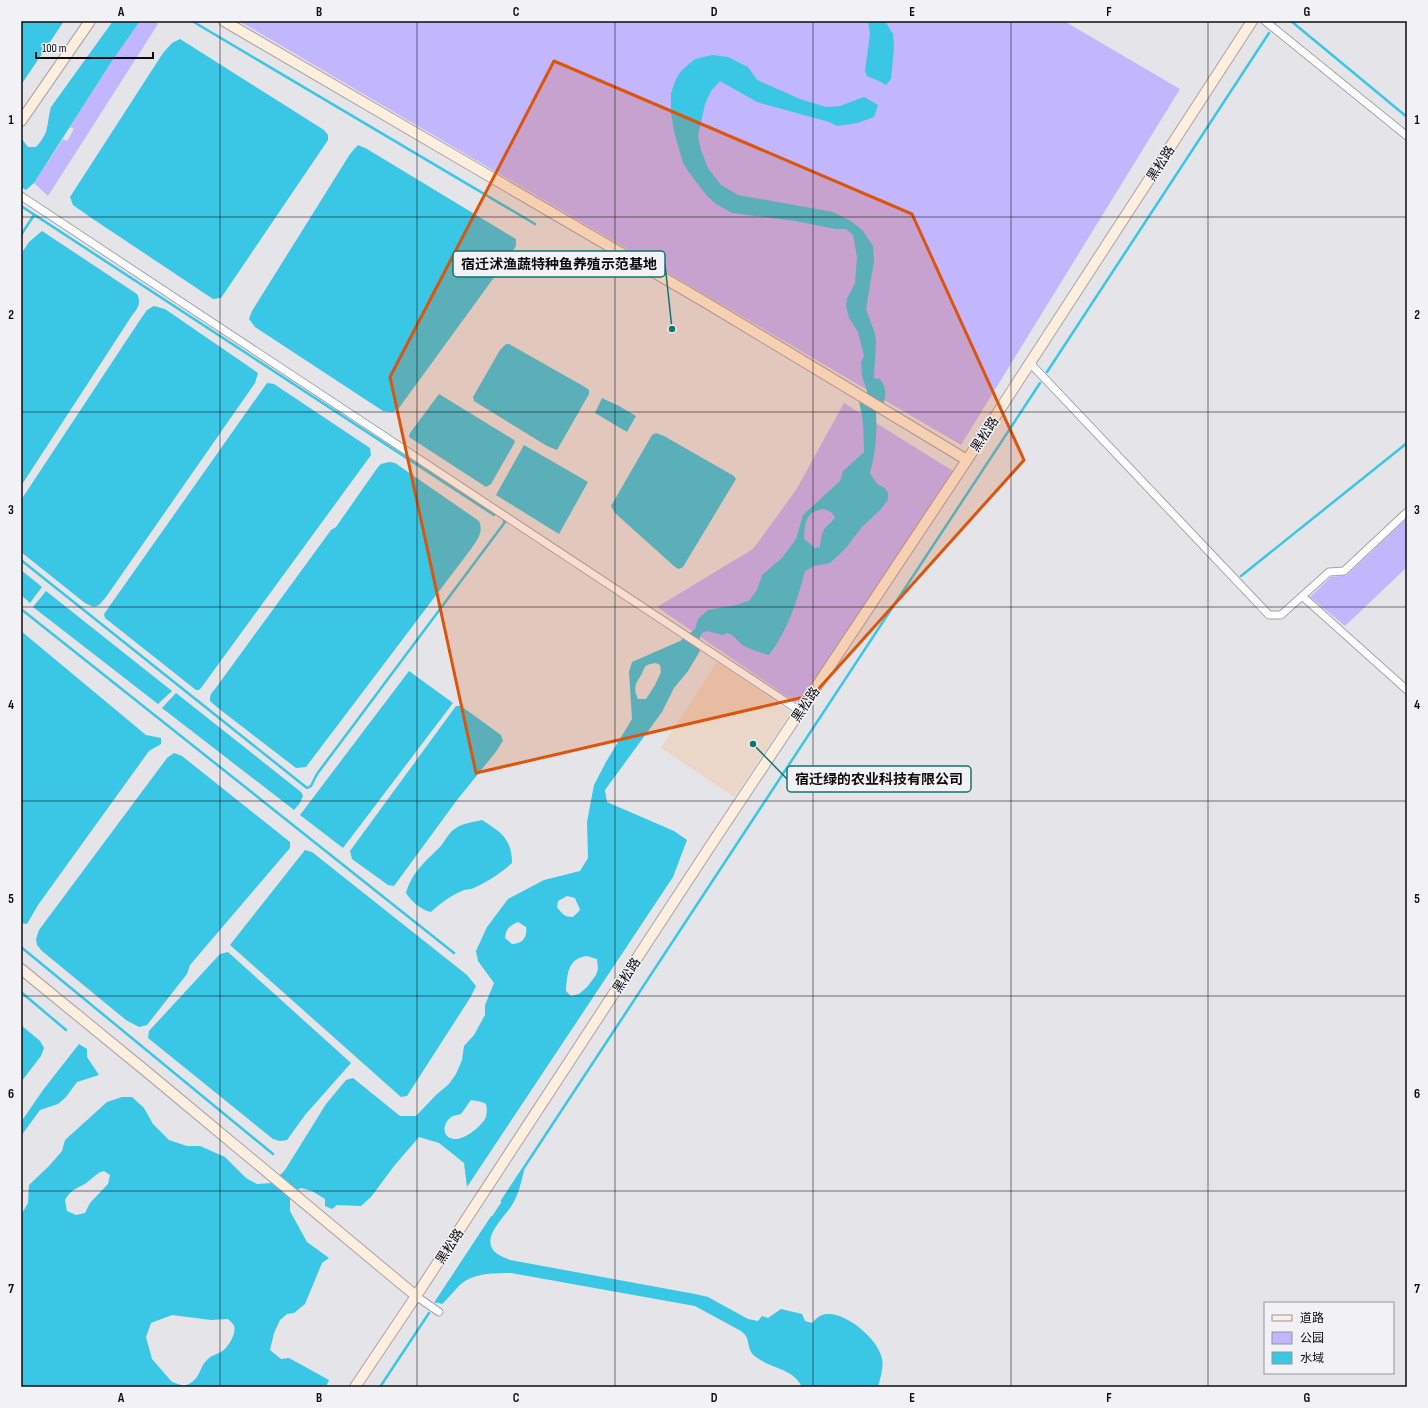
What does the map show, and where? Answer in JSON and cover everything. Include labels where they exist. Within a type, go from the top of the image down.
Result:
[{"type":"street","points":[[21,121],[90,21]]},
{"type":"street","points":[[224,21],[710,304],[967,460]]},
{"type":"street","name":"黑松路","points":[[355,1387],[420,1299],[800,711],[967,460],[1252,21]]},
{"type":"street","points":[[1264,21],[1407,136]]},
{"type":"street","points":[[21,196],[528,529],[800,711]]},
{"type":"street","points":[[1030,363],[1269,615],[1281,615],[1329,572],[1344,571],[1407,512]]},
{"type":"street","points":[[1302,596],[1407,690]]},
{"type":"street","points":[[21,969],[270,1174],[303,1203],[420,1299],[439,1312]]},
{"type":"highlighted area","points":[[554,61],[912,214],[1024,460],[813,695],[476,773],[390,377]]},
{"type":"shaded area","points":[[717,662],[791,712],[734,797],[661,748]]},
{"type":"green space","points":[[140,21],[154,21],[158,24],[48,196],[34,183],[63,139],[67,141],[74,129],[70,127],[110,64]]},
{"type":"green space","points":[[239,21],[1064,21],[1180,89],[961,445]]},
{"type":"green space","points":[[844,403],[953,471],[802,702],[795,702],[657,607],[753,549],[796,490]]},
{"type":"green space","points":[[1407,518],[1407,567],[1345,626],[1310,597],[1331,577],[1347,575]]},
{"type":"water","points":[[21,21],[64,21],[21,85]]},
{"type":"water","points":[[113,21],[140,21],[110,64],[34,183],[26,190],[21,187],[21,138],[28,147],[36,147],[44,137],[51,107]]},
{"type":"water","points":[[868,21],[885,21],[893,34],[894,48],[891,79],[886,85],[867,76],[865,71],[870,34]]},
{"type":"water","points":[[180,39],[324,130],[328,135],[328,140],[221,298],[213,299],[93,219],[73,205],[70,197],[163,53],[172,43]]},
{"type":"water","points":[[712,55],[728,57],[748,67],[757,80],[800,99],[826,107],[840,106],[864,97],[878,105],[874,117],[857,123],[837,126],[829,122],[757,102],[720,81],[711,91],[705,104],[698,136],[701,150],[708,168],[721,185],[738,195],[833,212],[851,221],[863,231],[873,246],[874,261],[866,309],[875,334],[876,342],[874,378],[880,379],[885,389],[883,406],[867,397],[867,391],[862,376],[861,362],[864,356],[858,332],[849,318],[846,306],[847,299],[855,283],[857,257],[853,235],[846,229],[835,229],[796,221],[732,213],[716,204],[707,196],[683,163],[674,131],[671,113],[671,93],[676,79],[681,71],[695,59]]},
{"type":"water","points":[[358,145],[516,239],[516,246],[511,254],[399,408],[393,412],[383,411],[255,327],[249,319],[252,311],[350,154]]},
{"type":"water","points":[[42,231],[137,294],[139,304],[21,486],[21,254],[29,242]]},
{"type":"water","points":[[154,306],[165,309],[258,373],[255,383],[106,597],[99,605],[94,607],[85,603],[21,552],[21,500],[138,323],[147,310]]},
{"type":"water","points":[[506,344],[509,344],[589,390],[589,394],[557,450],[547,446],[474,401],[473,397],[500,350]]},
{"type":"water","points":[[267,383],[274,384],[370,448],[371,455],[201,688],[196,690],[105,618],[104,614]]},
{"type":"water","points":[[439,394],[514,440],[515,442],[491,484],[486,487],[409,437],[410,433]]},
{"type":"water","points":[[602,398],[636,416],[627,432],[595,413]]},
{"type":"water","points":[[859,401],[876,411],[876,442],[870,473],[877,484],[885,488],[888,493],[888,500],[862,527],[845,549],[830,563],[814,566],[805,571],[799,593],[787,625],[782,636],[769,655],[744,646],[728,633],[722,635],[707,631],[702,633],[697,645],[700,651],[688,671],[674,688],[662,712],[605,790],[607,802],[674,831],[687,840],[673,877],[467,1187],[464,1163],[439,1143],[419,1137],[394,1166],[371,1197],[361,1206],[337,1205],[332,1209],[325,1206],[325,1199],[312,1191],[301,1188],[295,1191],[290,1199],[290,1211],[307,1242],[329,1258],[322,1263],[305,1304],[294,1313],[287,1314],[280,1320],[274,1333],[270,1350],[281,1359],[289,1358],[329,1380],[326,1387],[21,1387],[21,1215],[28,1203],[29,1185],[62,1151],[65,1140],[107,1102],[122,1097],[132,1097],[144,1108],[153,1124],[169,1140],[187,1146],[200,1146],[225,1157],[246,1178],[257,1184],[272,1183],[285,1170],[326,1104],[346,1080],[353,1078],[400,1116],[416,1116],[449,1084],[456,1074],[462,1060],[464,1046],[474,1035],[485,1015],[485,1005],[494,983],[478,961],[476,951],[487,927],[508,899],[544,880],[580,871],[588,858],[587,822],[594,785],[632,719],[629,672],[632,662],[680,641],[695,629],[698,619],[708,610],[749,601],[757,590],[762,575],[782,558],[796,539],[803,515],[840,481],[843,471],[864,452],[863,422]],"holes":[[[824,509],[831,512],[835,517],[824,529],[820,547],[815,548],[804,539],[807,519],[813,512]],[[656,663],[660,665],[661,672],[646,699],[638,699],[635,690],[636,685],[645,667]],[[567,896],[575,898],[580,910],[573,917],[570,917],[560,912],[557,907],[558,901]],[[518,922],[526,927],[524,939],[516,944],[512,944],[505,938],[508,928]],[[587,956],[597,959],[598,969],[596,975],[587,987],[579,994],[571,996],[566,991],[567,979],[572,963]],[[471,1100],[486,1104],[487,1110],[484,1121],[468,1135],[458,1139],[450,1138],[444,1129],[447,1121],[454,1116],[461,1114]],[[104,1171],[110,1175],[108,1184],[90,1203],[85,1213],[76,1215],[67,1211],[65,1200],[68,1195]],[[172,1315],[211,1320],[228,1319],[233,1324],[235,1329],[233,1337],[226,1348],[209,1358],[205,1362],[197,1377],[184,1386],[172,1382],[152,1359],[146,1337],[151,1323]]]},
{"type":"water","points":[[656,433],[664,436],[734,476],[736,479],[683,567],[679,569],[615,513],[611,506],[652,435]]},
{"type":"water","points":[[524,445],[588,482],[559,534],[496,495]]},
{"type":"water","points":[[389,462],[395,463],[479,521],[481,529],[471,549],[306,767],[296,768],[218,708],[210,701],[211,696],[331,530],[336,527],[378,467],[381,464]]},
{"type":"water","points":[[21,570],[42,587],[30,603],[21,595]]},
{"type":"water","points":[[46,591],[172,691],[158,704],[33,607]]},
{"type":"water","points":[[21,631],[146,735],[161,738],[161,744],[149,751],[38,905],[27,924],[21,923]]},
{"type":"water","points":[[409,671],[453,703],[343,848],[300,815]]},
{"type":"water","points":[[176,693],[301,792],[303,796],[300,803],[294,810],[162,708]]},
{"type":"water","points":[[456,706],[461,706],[501,735],[503,741],[457,800],[394,886],[388,885],[352,859],[350,851]]},
{"type":"water","points":[[174,753],[182,756],[290,842],[290,848],[190,965],[187,974],[147,1025],[139,1027],[126,1020],[42,951],[37,945],[36,939],[39,930],[167,758]]},
{"type":"water","points":[[482,820],[495,828],[508,842],[512,863],[486,882],[464,890],[451,897],[438,905],[431,912],[417,905],[406,893],[415,873],[440,847],[449,834],[459,826]]},
{"type":"water","points":[[305,850],[312,852],[467,975],[476,986],[470,998],[407,1096],[401,1097],[230,945]]},
{"type":"water","points":[[228,952],[351,1063],[305,1115],[287,1140],[280,1141],[273,1139],[148,1038],[149,1031],[220,954]]},
{"type":"water","points":[[21,1025],[40,1041],[44,1048],[41,1056],[21,1082]]},
{"type":"water","points":[[79,1044],[87,1049],[87,1057],[99,1075],[77,1082],[66,1097],[58,1104],[40,1110],[21,1136],[21,1122],[43,1090]]},
{"type":"water","points":[[525,1166],[517,1196],[509,1210],[495,1228],[490,1241],[496,1253],[510,1260],[708,1297],[748,1319],[758,1321],[762,1316],[768,1318],[781,1309],[802,1314],[805,1321],[812,1323],[823,1315],[836,1315],[853,1323],[861,1329],[869,1336],[880,1352],[882,1359],[882,1373],[878,1387],[802,1387],[793,1376],[787,1372],[762,1361],[754,1355],[750,1349],[747,1337],[741,1331],[695,1306],[511,1273],[475,1276],[459,1286],[442,1304],[436,1302]]},
{"type":"waterway","points":[[192,21],[535,224]]},
{"type":"waterway","points":[[1291,21],[1407,117]]},
{"type":"waterway","points":[[1047,372],[1269,33]]},
{"type":"waterway","points":[[21,206],[494,515]]},
{"type":"waterway","points":[[21,235],[34,215]]},
{"type":"waterway","points":[[502,1201],[1040,383]]},
{"type":"waterway","points":[[1241,576],[1407,443]]},
{"type":"waterway","points":[[21,560],[307,788],[311,786],[317,774],[505,522],[504,521]]},
{"type":"waterway","points":[[21,609],[454,953]]},
{"type":"waterway","points":[[21,947],[273,1154]]},
{"type":"waterway","points":[[21,992],[66,1030]]},
{"type":"waterway","points":[[436,1302],[492,1217]]},
{"type":"waterway","points":[[380,1387],[429,1313]]},
{"type":"place","name":"宿迁沭渔蔬特种鱼养殖示范基地","points":[[672,329]]},
{"type":"place","name":"宿迁绿的农业科技有限公司","points":[[753,744]]}]
